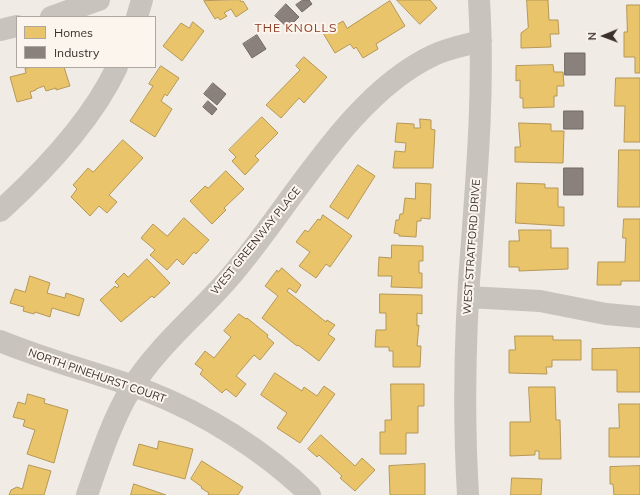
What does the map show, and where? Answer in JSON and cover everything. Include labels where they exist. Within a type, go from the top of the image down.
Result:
[{"type":"street","points":[[54,16],[99,0]]},
{"type":"street","points":[[137,16],[142,0]]},
{"type":"street","name":"WEST STRATFORD DRIVE","points":[[468,495],[466,394],[469,297],[481,120],[481,41],[479,0]]},
{"type":"street","points":[[0,30],[16,26]]},
{"type":"street","name":"WEST GREENWAY PLACE","points":[[87,495],[103,452],[132,386],[151,362],[230,277],[331,144],[368,103],[401,76],[438,52],[481,41]]},
{"type":"street","points":[[0,211],[38,173],[76,129],[93,106],[116,68]]},
{"type":"street","points":[[469,297],[540,301],[611,315],[640,317]]},
{"type":"street","name":"NORTH PINEHURST COURT","points":[[0,341],[33,354],[132,386],[164,399],[235,437],[288,475],[310,495]]},
{"type":"building: Homes","points":[[240,0],[241,2],[243,1],[248,9],[236,17],[231,9],[224,13],[227,16],[220,20],[218,17],[215,19],[204,1]]},
{"type":"building: Homes","points":[[397,0],[430,0],[437,8],[420,24]]},
{"type":"building: Homes","points":[[527,0],[548,0],[549,20],[558,20],[559,34],[550,34],[551,47],[521,48],[521,33],[528,28]]},
{"type":"building: Homes","points":[[390,1],[405,26],[376,44],[378,49],[363,58],[356,47],[354,49],[350,44],[335,53],[323,33],[343,21],[347,28]]},
{"type":"building: Homes","points":[[627,5],[640,5],[640,73],[635,73],[635,57],[624,57],[624,32],[627,32]]},
{"type":"building: Homes","points":[[193,22],[204,31],[182,61],[163,46],[181,23],[189,28]]},
{"type":"building: Homes","points":[[304,57],[327,77],[304,103],[299,98],[281,118],[266,105],[300,70],[296,66]]},
{"type":"building: Homes","points":[[553,65],[554,72],[563,72],[564,86],[557,86],[557,96],[554,96],[554,107],[523,108],[523,98],[520,98],[520,80],[516,81],[516,66]]},
{"type":"building: Homes","points":[[161,66],[179,78],[167,96],[165,94],[161,101],[172,109],[155,137],[130,121],[153,86],[149,84]]},
{"type":"building: Homes","points":[[64,68],[70,86],[46,91],[44,86],[30,92],[32,98],[17,102],[10,77],[26,73],[25,69]]},
{"type":"building: Homes","points":[[616,78],[640,78],[640,142],[624,142],[625,106],[615,106]]},
{"type":"building: Homes","points":[[262,117],[278,133],[255,156],[259,160],[245,175],[232,161],[236,157],[229,150]]},
{"type":"building: Homes","points":[[420,119],[431,120],[431,129],[435,130],[433,168],[393,168],[395,151],[405,152],[406,143],[395,142],[397,123],[414,124],[414,128],[420,128]]},
{"type":"building: Homes","points":[[519,123],[551,124],[551,131],[564,131],[563,163],[515,162],[515,147],[520,147]]},
{"type":"building: Homes","points":[[123,140],[143,158],[109,195],[117,202],[107,213],[99,206],[90,216],[71,197],[77,189],[73,185],[88,168],[93,172]]},
{"type":"building: Homes","points":[[619,150],[640,150],[640,207],[618,207]]},
{"type":"building: Homes","points":[[358,165],[375,176],[348,219],[330,207]]},
{"type":"building: Homes","points":[[226,171],[244,189],[224,208],[226,210],[212,224],[190,201],[205,186],[208,188]]},
{"type":"building: Homes","points":[[416,183],[431,184],[430,219],[421,218],[421,221],[417,221],[416,237],[399,236],[399,234],[394,233],[396,220],[399,220],[400,214],[403,214],[405,198],[415,199]]},
{"type":"building: Homes","points":[[517,183],[545,184],[545,188],[558,188],[558,207],[564,207],[564,226],[516,223]]},
{"type":"building: Homes","points":[[323,215],[352,236],[330,267],[326,264],[316,278],[299,266],[310,252],[296,242],[305,230],[308,232]]},
{"type":"building: Homes","points":[[184,218],[209,240],[196,254],[194,252],[183,265],[177,259],[167,270],[150,255],[155,250],[141,238],[153,224],[167,236]]},
{"type":"building: Homes","points":[[624,219],[640,219],[640,281],[621,281],[621,285],[597,285],[598,262],[625,262],[626,238],[623,238]]},
{"type":"building: Homes","points":[[519,230],[551,230],[551,248],[568,248],[568,269],[519,271],[519,267],[509,267],[509,241],[519,241]]},
{"type":"building: Homes","points":[[392,245],[423,246],[423,261],[419,261],[419,273],[422,273],[422,288],[391,287],[392,276],[378,276],[379,257],[391,258]]},
{"type":"building: Homes","points":[[147,259],[170,283],[154,298],[152,296],[121,322],[100,300],[115,286],[117,288],[119,286],[115,282],[124,273],[128,277]]},
{"type":"building: Homes","points":[[282,268],[301,285],[296,293],[289,288],[287,291],[326,322],[327,320],[335,325],[328,334],[335,339],[319,361],[298,345],[297,346],[262,318],[278,296],[265,286],[277,270],[278,272]]},
{"type":"building: Homes","points":[[30,276],[50,283],[47,293],[65,298],[66,293],[84,299],[79,316],[52,308],[50,317],[35,312],[34,314],[23,311],[24,307],[10,303],[15,289],[25,292]]},
{"type":"building: Homes","points":[[380,294],[422,295],[422,314],[417,313],[417,326],[419,325],[417,346],[421,346],[420,367],[393,367],[393,351],[389,351],[389,347],[375,347],[376,330],[386,330],[386,313],[380,313]]},
{"type":"building: Homes","points":[[239,314],[246,319],[247,318],[268,335],[267,337],[274,343],[260,360],[254,355],[236,376],[246,384],[236,397],[226,389],[222,393],[200,374],[203,370],[195,364],[205,351],[214,358],[231,337],[224,331]]},
{"type":"building: Homes","points":[[515,336],[553,336],[553,340],[581,340],[581,360],[552,360],[552,367],[546,367],[547,374],[509,373],[509,350],[515,350]]},
{"type":"building: Homes","points":[[640,348],[640,392],[617,392],[617,370],[592,370],[592,349]]},
{"type":"building: Homes","points":[[275,373],[302,391],[304,387],[317,396],[324,386],[335,394],[300,443],[277,428],[287,413],[261,395]]},
{"type":"building: Homes","points":[[391,384],[424,384],[424,406],[418,406],[418,433],[406,433],[406,454],[380,454],[380,432],[385,432],[385,420],[391,420]]},
{"type":"building: Homes","points":[[529,387],[555,387],[556,420],[560,420],[561,459],[539,459],[539,451],[535,451],[535,455],[510,456],[510,422],[530,422]]},
{"type":"building: Homes","points":[[28,394],[45,399],[44,403],[68,410],[54,463],[27,454],[35,430],[23,426],[25,420],[13,417],[18,402],[25,404]]},
{"type":"building: Homes","points":[[619,404],[640,404],[640,457],[609,457],[609,428],[619,428]]},
{"type":"building: Homes","points":[[321,435],[355,466],[362,458],[375,470],[355,491],[340,478],[342,476],[319,455],[317,457],[308,449]]},
{"type":"building: Homes","points":[[159,441],[193,449],[185,479],[133,465],[139,444],[157,449]]},
{"type":"building: Homes","points":[[202,461],[243,487],[238,495],[208,495],[209,493],[191,479]]},
{"type":"building: Homes","points":[[425,464],[425,495],[390,495],[389,466]]},
{"type":"building: Homes","points":[[29,465],[51,471],[44,495],[9,495],[11,490],[17,487],[22,489]]},
{"type":"building: Homes","points":[[640,466],[640,495],[614,495],[613,484],[610,484],[610,467]]},
{"type":"building: Homes","points":[[512,478],[542,479],[541,495],[511,495]]},
{"type":"building: Homes","points":[[134,484],[166,495],[131,495]]},
{"type":"building: Industry","points":[[303,0],[309,0],[312,4],[302,12],[296,5]]},
{"type":"building: Industry","points":[[286,4],[299,17],[288,28],[275,16]]},
{"type":"building: Industry","points":[[257,35],[266,49],[252,58],[243,44]]},
{"type":"building: Industry","points":[[565,53],[585,53],[585,75],[565,75]]},
{"type":"building: Industry","points":[[213,83],[226,94],[217,105],[204,94]]},
{"type":"building: Industry","points":[[208,101],[217,109],[212,115],[203,107]]},
{"type":"building: Industry","points":[[564,111],[583,111],[583,129],[564,129]]},
{"type":"building: Industry","points":[[564,168],[583,168],[583,195],[564,195]]},
{"type":"district","name":"THE KNOLLS","points":[[296,28]]}]
